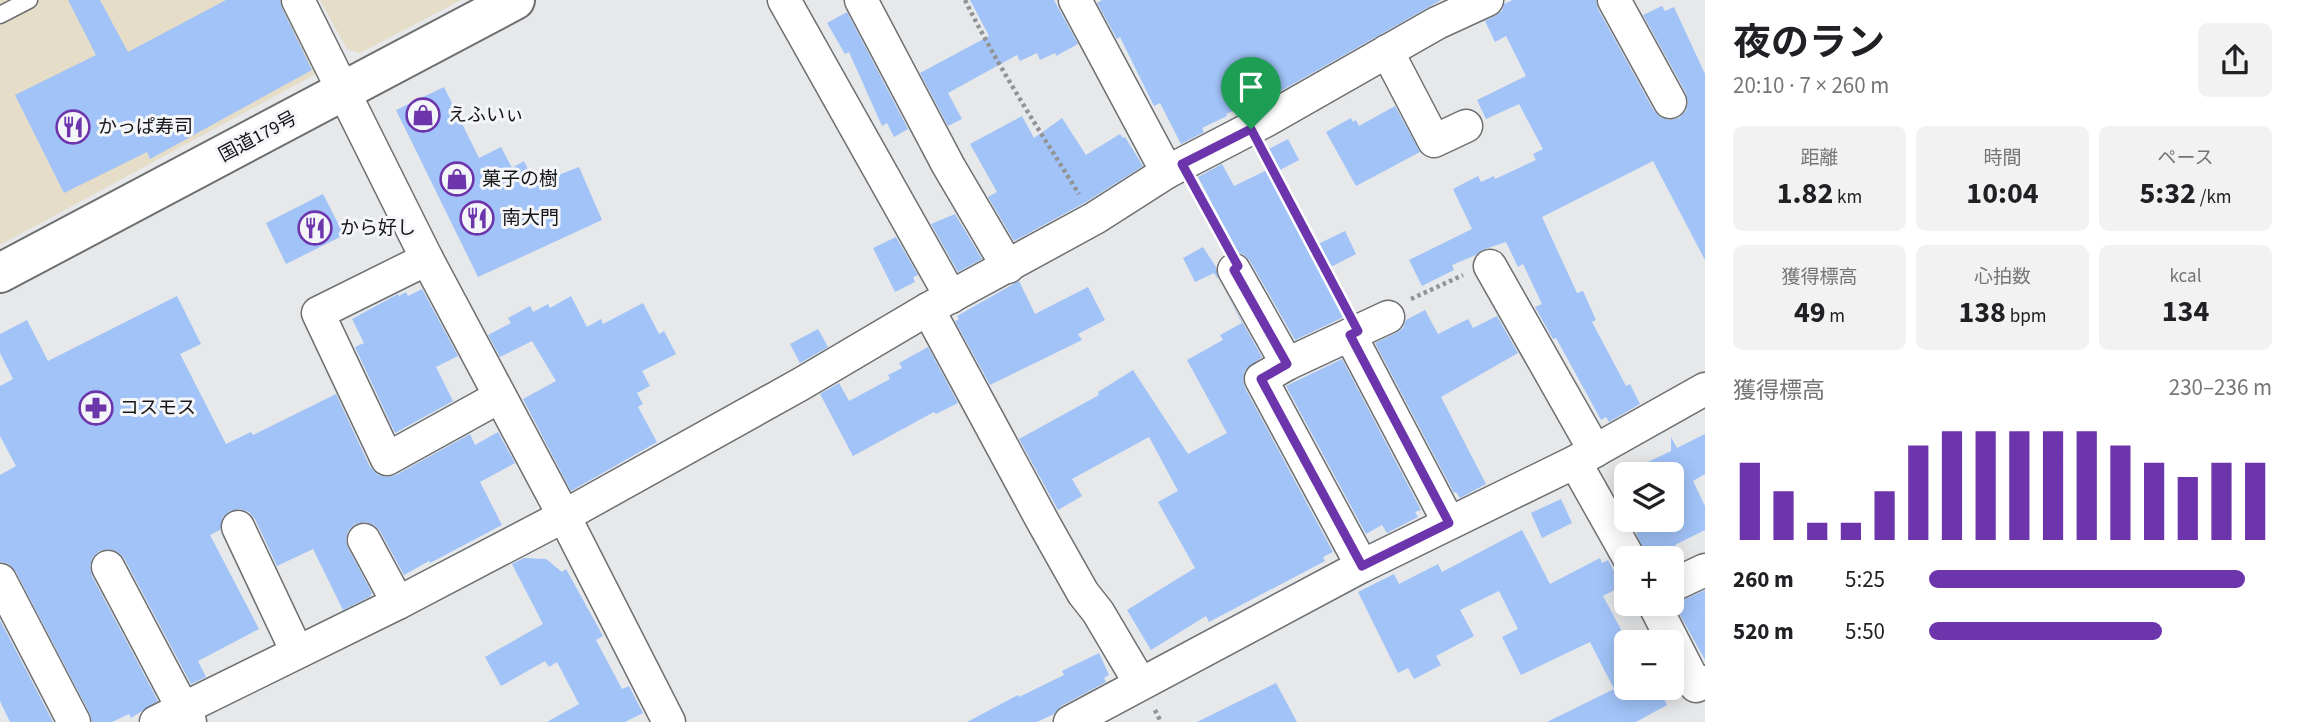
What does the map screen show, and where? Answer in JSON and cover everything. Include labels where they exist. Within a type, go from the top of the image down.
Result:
[{"type":"highway","name":"国道179号","points":[[0,273],[515,0]]},
{"type":"street","points":[[298,0],[427,259],[564,516],[657,718]]},
{"type":"street","points":[[784,0],[940,303],[1043,522],[1083,593],[1098,612],[1140,683]]},
{"type":"street","points":[[861,0],[948,165],[1008,267]]},
{"type":"street","points":[[1075,0],[1175,168]]},
{"type":"street","points":[[108,567],[177,718],[564,516],[1095,218],[1175,168],[1251,129],[1437,23],[1487,0]]},
{"type":"street","points":[[1614,0],[1670,103]]},
{"type":"street","points":[[1387,51],[1434,141],[1466,125]]},
{"type":"street","points":[[427,259],[318,313],[387,459],[499,397]]},
{"type":"street","points":[[1490,266],[1585,457],[1624,546]]},
{"type":"street","points":[[1234,270],[1287,364]]},
{"type":"street","points":[[1362,566],[1261,379],[1388,317]]},
{"type":"street","points":[[1354,333],[1449,523]]},
{"type":"street","points":[[1070,722],[1362,566],[1585,457],[1705,389]]},
{"type":"street","points":[[238,527],[297,653]]},
{"type":"street","points":[[364,540],[398,603]]},
{"type":"street","points":[[1684,580],[1705,570]]},
{"type":"street","points":[[0,580],[74,722]]},
{"type":"street","points":[[1660,616],[1696,686],[1705,682]]},
{"type":"lane","points":[[0,15],[29,0]]},
{"type":"path","points":[[965,0],[1020,100],[1095,218]]},
{"type":"path","points":[[1251,129],[1354,333]]},
{"type":"path","points":[[1175,168],[1238,266],[1234,270]]},
{"type":"path","points":[[1388,317],[1392,309],[1481,266],[1490,266]]},
{"type":"shaded area","points":[[0,0],[288,0],[325,69],[0,245]]},
{"type":"shaded area","points":[[320,0],[461,0],[360,53],[347,49]]},
{"type":"building","points":[[68,0],[100,0],[128,52],[226,0],[280,0],[312,70],[150,159],[147,152],[64,193],[15,95],[96,55]]},
{"type":"building","points":[[970,0],[1054,0],[1078,44],[1056,56],[1055,53],[1040,60],[1037,53],[1020,61],[1017,55],[948,93],[962,119],[948,126],[920,73],[989,36]]},
{"type":"building","points":[[1102,0],[1441,0],[1270,97],[1269,95],[1226,114],[1227,116],[1202,128],[1204,132],[1181,144],[1160,103],[1154,106],[1120,37],[1117,39],[1097,3]]},
{"type":"building","points":[[1513,0],[1596,0],[1598,9],[1654,111],[1661,118],[1679,118],[1686,111],[1688,102],[1686,93],[1643,15],[1662,6],[1665,11],[1674,7],[1705,74],[1705,260],[1653,161],[1542,217],[1577,293],[1583,291],[1596,320],[1592,322],[1626,386],[1630,384],[1640,404],[1609,422],[1606,417],[1601,420],[1556,338],[1553,339],[1535,307],[1542,304],[1523,264],[1518,267],[1506,242],[1452,265],[1454,270],[1422,286],[1409,260],[1472,229],[1453,189],[1478,176],[1481,182],[1494,176],[1495,179],[1536,160],[1533,154],[1543,149],[1519,104],[1486,119],[1477,100],[1526,76],[1506,36],[1495,42],[1485,21],[1502,11],[1504,4]]},
{"type":"building","points":[[847,12],[908,129],[894,137],[887,123],[882,126],[849,52],[845,54],[827,23]]},
{"type":"building","points":[[444,87],[479,158],[501,147],[512,168],[524,161],[535,184],[579,167],[602,220],[478,277],[396,110]]},
{"type":"building","points":[[1395,106],[1420,152],[1356,186],[1326,132],[1351,118],[1353,122],[1356,120],[1359,126]]},
{"type":"building","points":[[1022,116],[1034,138],[1062,118],[1086,155],[1120,134],[1125,137],[1143,166],[1086,202],[1014,241],[988,197],[997,192],[970,144]]},
{"type":"building","points":[[1288,139],[1299,160],[1280,170],[1269,149]]},
{"type":"building","points":[[1222,164],[1234,186],[1267,170],[1308,249],[1345,231],[1356,254],[1321,272],[1344,317],[1295,340],[1250,261],[1238,252],[1198,177]]},
{"type":"building","points":[[323,194],[344,235],[286,264],[266,223]]},
{"type":"building","points":[[955,214],[982,259],[958,272],[931,224]]},
{"type":"building","points":[[896,237],[918,275],[913,277],[915,282],[895,292],[873,248]]},
{"type":"building","points":[[1203,247],[1216,267],[1218,279],[1214,273],[1195,282],[1183,258]]},
{"type":"building","points":[[1019,281],[1035,314],[1088,287],[1105,320],[1078,334],[1082,340],[990,385],[955,321],[959,319],[957,316]]},
{"type":"building","points":[[422,289],[458,356],[436,367],[453,401],[395,433],[355,347],[364,343],[352,319],[398,294],[399,296],[406,292],[408,296]]},
{"type":"building","points":[[1225,291],[1262,357],[1245,370],[1245,388],[1333,552],[1323,557],[1325,561],[1209,622],[1206,616],[1151,650],[1127,610],[1195,568],[1158,502],[1178,491],[1149,437],[1072,479],[1082,496],[1058,510],[1019,439],[1099,395],[1098,392],[1133,370],[1188,454],[1227,433],[1187,360],[1223,340],[1220,335],[1242,323]]},
{"type":"building","points":[[177,296],[201,344],[180,354],[226,444],[251,432],[253,435],[336,394],[370,467],[378,475],[396,475],[470,434],[475,445],[498,432],[515,463],[480,482],[502,525],[404,575],[380,531],[365,522],[355,524],[348,531],[346,540],[372,593],[343,610],[313,549],[277,566],[255,519],[249,512],[240,509],[230,511],[223,517],[220,530],[210,535],[259,629],[198,661],[206,677],[191,684],[124,558],[109,549],[99,551],[92,558],[92,576],[158,701],[131,718],[129,714],[112,722],[92,722],[16,572],[9,564],[0,562],[0,475],[16,466],[0,436],[0,386],[13,379],[0,353],[0,334],[27,320],[48,361]]},
{"type":"building","points":[[571,296],[587,327],[601,319],[603,324],[643,303],[659,334],[664,331],[676,354],[642,371],[650,386],[637,393],[643,404],[638,407],[657,442],[571,491],[523,399],[556,381],[532,341],[500,357],[488,335],[511,323],[508,318],[530,306],[533,312],[548,304],[550,308]]},
{"type":"building","points":[[1425,310],[1438,334],[1468,319],[1473,328],[1497,316],[1518,353],[1441,397],[1486,484],[1460,498],[1454,493],[1375,343],[1396,333],[1403,328],[1406,320]]},
{"type":"building","points":[[818,329],[828,347],[800,363],[790,344]]},
{"type":"building","points":[[928,347],[958,403],[936,414],[934,412],[853,456],[820,394],[839,383],[849,401],[890,379],[888,375],[902,368],[899,363]]},
{"type":"building","points":[[1342,359],[1421,510],[1415,512],[1418,517],[1387,533],[1382,525],[1366,534],[1286,386]]},
{"type":"building","points":[[1705,434],[1705,474],[1693,481],[1705,506],[1705,530],[1676,546],[1642,546],[1636,533],[1638,532],[1684,532],[1684,462],[1648,462],[1671,451],[1671,437],[1677,448]]},
{"type":"building","points":[[1561,499],[1572,523],[1542,538],[1531,513]]},
{"type":"building","points":[[1522,530],[1550,584],[1600,558],[1602,563],[1608,560],[1614,571],[1614,590],[1603,596],[1621,630],[1614,630],[1614,689],[1590,642],[1521,675],[1502,637],[1518,629],[1499,591],[1460,610],[1474,636],[1436,656],[1441,665],[1414,679],[1408,668],[1398,673],[1358,592],[1394,574],[1399,584],[1438,564],[1442,572]]},
{"type":"building","points":[[524,558],[546,559],[562,572],[566,569],[603,636],[596,640],[622,689],[629,686],[643,713],[625,722],[547,722],[579,704],[557,662],[549,667],[545,661],[501,686],[485,657],[543,624],[512,564]]},
{"type":"building","points":[[1705,590],[1705,660],[1681,616],[1684,616],[1684,599]]},
{"type":"building","points":[[0,620],[53,722],[10,722],[0,701]]},
{"type":"building","points":[[1099,653],[1109,675],[1104,678],[1106,682],[1061,706],[1054,714],[1037,722],[967,722],[1064,675],[1062,671]]},
{"type":"building","points":[[1276,683],[1297,722],[1197,722]]},
{"type":"building","points":[[1614,689],[1614,700],[1664,700],[1667,705],[1636,722],[1547,722]]},
{"type":"place","name":"えふいぃ","points":[[423,115]]},
{"type":"place","name":"かっぱ寿司","points":[[73,127]]},
{"type":"place","name":"菓子の樹","points":[[457,179]]},
{"type":"place","name":"南大門","points":[[477,218]]},
{"type":"place","name":"から好し","points":[[315,228]]},
{"type":"place","name":"コスモス","points":[[96,408]]},
{"type":"route","points":[[1251,129],[1358,331],[1350,335],[1449,523],[1362,566],[1261,379],[1287,364],[1234,270],[1238,266],[1182,164],[1251,129]]}]
